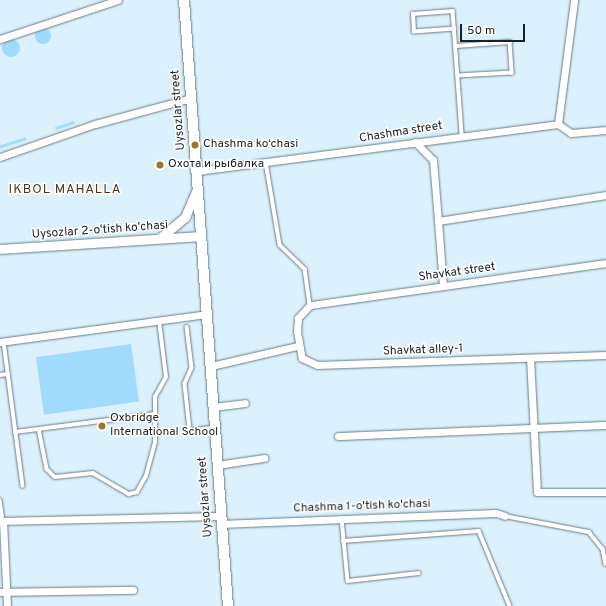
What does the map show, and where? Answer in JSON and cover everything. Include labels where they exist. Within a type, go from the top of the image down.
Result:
[{"type":"main road","name":"Uysozlar street","points":[[184,0],[208,314],[216,465],[228,606]]},
{"type":"street","points":[[0,39],[118,0]]},
{"type":"street","points":[[574,0],[558,124],[571,133],[606,130]]},
{"type":"street","points":[[0,157],[95,124],[191,98]]},
{"type":"street","name":"Chashma street","points":[[197,171],[265,160],[414,142],[462,134],[558,124]]},
{"type":"street","points":[[414,142],[433,160],[443,286]]},
{"type":"street","points":[[159,239],[185,217],[198,186]]},
{"type":"street","points":[[438,221],[606,195]]},
{"type":"street","name":"Uysozlar 2-o'tish ko'chasi","points":[[0,249],[201,236]]},
{"type":"street","name":"Shavkat street","points":[[310,305],[606,263]]},
{"type":"street","points":[[211,366],[297,346],[298,318],[310,305]]},
{"type":"street","points":[[2,342],[208,314]]},
{"type":"street","name":"Shavkat alley-1","points":[[297,346],[306,361],[323,366],[606,355]]},
{"type":"street","points":[[530,358],[537,492],[606,492]]},
{"type":"street","points":[[213,407],[245,403]]},
{"type":"street","points":[[338,436],[606,425]]},
{"type":"street","points":[[216,465],[264,458]]},
{"type":"street","name":"Chashma 1-o'tish ko'chasi","points":[[1,521],[220,520],[496,513],[505,516]]},
{"type":"street","points":[[1,521],[3,592],[7,606]]},
{"type":"street","points":[[3,592],[133,590]]},
{"type":"lane","points":[[455,29],[414,32],[413,14],[454,11],[462,134]]},
{"type":"lane","points":[[456,46],[510,42],[512,72],[458,76]]},
{"type":"lane","points":[[265,160],[280,244],[305,269],[310,305]]},
{"type":"lane","points":[[39,429],[47,469],[52,474],[59,478],[93,473],[129,494],[137,492],[146,476],[155,442],[155,397],[166,377],[158,320]]},
{"type":"lane","points":[[187,327],[192,368],[185,384],[190,430],[214,428]]},
{"type":"lane","points":[[2,342],[8,374],[23,486]]},
{"type":"lane","points":[[0,375],[8,374]]},
{"type":"lane","points":[[16,432],[155,414]]},
{"type":"lane","points":[[0,500],[1,521]]},
{"type":"lane","points":[[505,516],[589,532],[603,549],[606,564]]},
{"type":"lane","points":[[342,518],[348,581],[419,573]]},
{"type":"lane","points":[[343,541],[479,531],[510,606]]},
{"type":"shaded area","points":[[43,28],[50,33],[51,36],[46,43],[43,44],[36,39],[35,36],[40,29]]},
{"type":"shaded area","points":[[11,39],[17,42],[20,48],[17,54],[11,57],[5,54],[2,48],[5,42]]},
{"type":"shaded area","points":[[74,121],[75,124],[56,130],[55,127]]},
{"type":"shaded area","points":[[26,137],[27,140],[0,149],[0,145]]},
{"type":"shaded area","points":[[131,344],[139,401],[44,415],[36,357]]},
{"type":"place","name":"Chashma ko‘chasi","points":[[195,145]]},
{"type":"place","name":"Охота и рыбалка","points":[[160,165]]},
{"type":"place","name":"Oxbridge International School","points":[[102,426]]},
{"type":"district","name":"IKBOL MAHALLA","points":[[65,190]]}]
